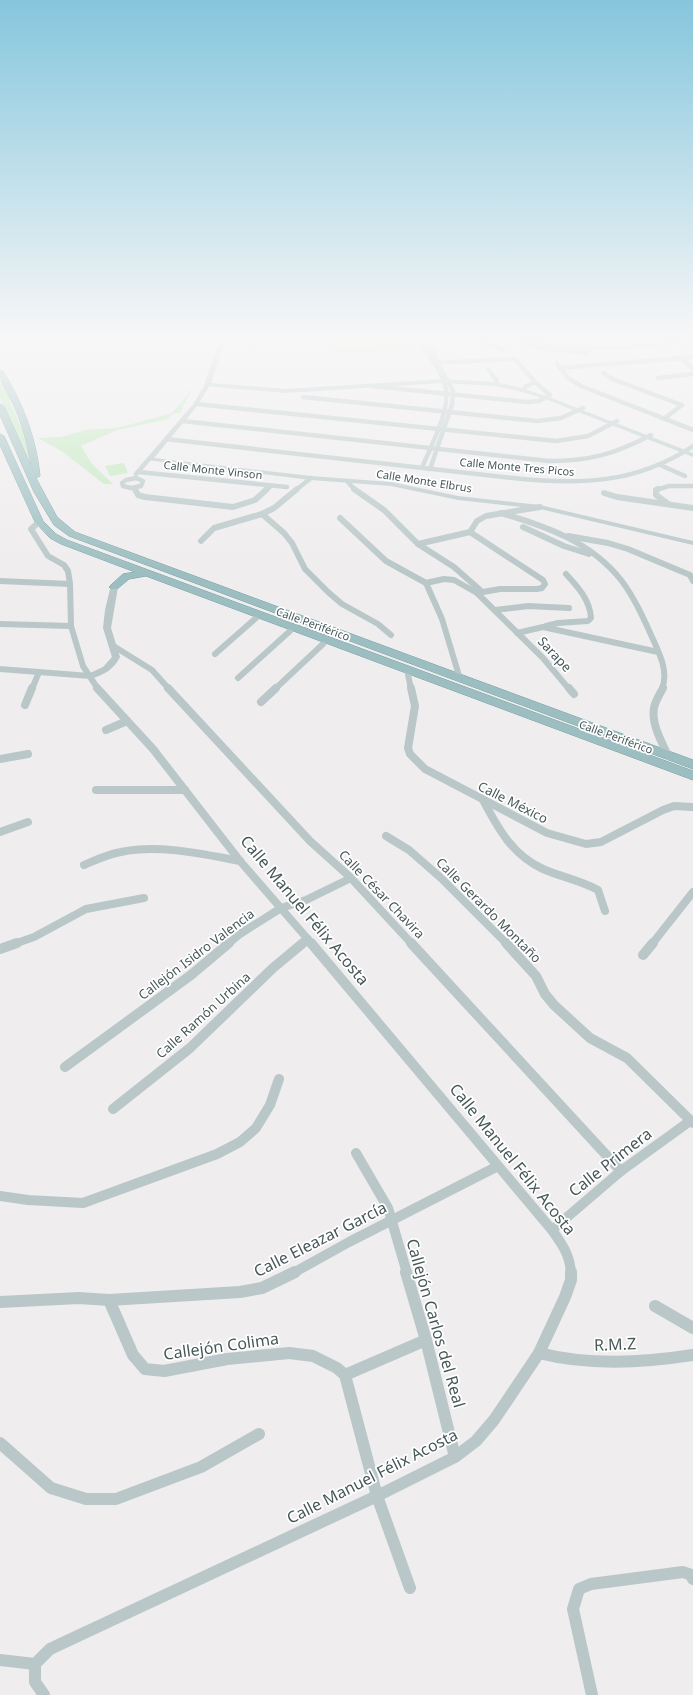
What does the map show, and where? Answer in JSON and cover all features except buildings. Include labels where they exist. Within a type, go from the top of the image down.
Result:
[{"type":"highway","name":"Calle Periférico","points":[[4,415],[36,487],[53,518],[57,523],[72,534],[122,554],[693,765]]},
{"type":"highway","points":[[21,415],[28,433],[36,472],[36,487]]},
{"type":"highway","name":"Calle Periférico","points":[[0,436],[38,522],[59,540],[146,574],[351,648],[693,776]]},
{"type":"highway","points":[[105,558],[113,573],[114,587]]},
{"type":"highway","points":[[114,587],[126,576],[146,574]]},
{"type":"highway","points":[[220,600],[226,607],[324,644],[339,648],[351,648]]},
{"type":"main road","points":[[597,415],[649,436],[691,450],[693,455]]},
{"type":"street","points":[[133,478],[187,415]]},
{"type":"street","points":[[303,415],[556,440],[588,436],[615,422]]},
{"type":"street","points":[[422,468],[442,415]]},
{"type":"street","points":[[430,469],[449,415]]},
{"type":"street","points":[[480,415],[537,421],[553,421],[570,415]]},
{"type":"street","points":[[656,415],[693,430]]},
{"type":"street","points":[[664,418],[668,415]]},
{"type":"street","points":[[182,421],[548,461],[569,461],[612,453],[649,436]]},
{"type":"street","name":"Calle Monte Tres Picos","points":[[166,440],[430,469],[571,482],[618,478],[634,474],[660,465],[691,450]]},
{"type":"street","name":"Calle Monte Elbrus","points":[[149,459],[348,482],[391,484],[458,498],[540,507],[693,543]]},
{"type":"street","points":[[660,465],[685,476]]},
{"type":"street","name":"Calle Monte Vinson","points":[[138,472],[287,487]]},
{"type":"street","points":[[133,478],[142,480],[144,483],[141,486],[134,488],[125,487],[122,484],[126,480],[133,478]]},
{"type":"street","points":[[201,541],[214,528],[262,514],[274,508],[311,478]]},
{"type":"street","points":[[348,482],[356,492],[384,510],[418,544],[454,567],[479,592]]},
{"type":"street","points":[[134,488],[138,495],[145,497],[228,507],[255,500],[271,486]]},
{"type":"street","points":[[672,486],[678,489],[693,490]]},
{"type":"street","points":[[671,505],[658,498],[655,492],[658,488],[693,486]]},
{"type":"street","points":[[604,493],[618,497],[693,508]]},
{"type":"street","points":[[418,544],[470,532],[480,518],[540,507]]},
{"type":"street","points":[[501,513],[531,521],[586,548],[601,559],[620,579],[627,589],[650,632],[665,671],[665,678],[654,707],[653,714],[668,756]]},
{"type":"street","points":[[262,514],[280,528],[287,536],[297,549],[304,567],[334,598],[384,627],[391,635]]},
{"type":"street","points":[[340,518],[386,561],[426,583],[442,619],[460,679]]},
{"type":"street","name":"Calle Manuel Félix Acosta","points":[[35,1664],[50,1649],[377,1496],[455,1457],[476,1441],[494,1420],[539,1353],[565,1297],[571,1280],[570,1261],[568,1255],[552,1230],[308,939],[240,861],[153,750],[104,697],[83,666],[71,626],[70,584],[66,568],[64,565],[48,556],[32,529],[38,522]]},
{"type":"street","points":[[523,527],[564,546],[601,559]]},
{"type":"street","points":[[426,583],[444,579],[454,580],[479,592],[500,589],[537,589],[542,588],[545,584],[543,580],[470,532]]},
{"type":"street","points":[[561,535],[628,548],[690,575],[693,581]]},
{"type":"street","points":[[517,633],[558,623],[588,620],[591,618],[592,612],[585,597],[566,574]]},
{"type":"street","points":[[0,581],[70,584]]},
{"type":"street","points":[[0,669],[90,676],[103,670],[114,661],[116,657],[115,647],[110,641],[107,625],[114,587]]},
{"type":"street","name":"Sarape","points":[[479,592],[517,633],[554,669],[574,694]]},
{"type":"street","points":[[495,610],[528,606],[569,608]]},
{"type":"street","points":[[215,654],[256,618]]},
{"type":"street","points":[[0,624],[71,626]]},
{"type":"street","points":[[543,627],[658,652]]},
{"type":"street","points":[[238,678],[290,631]]},
{"type":"street","points":[[261,702],[324,644]]},
{"type":"street","name":"Calle César Chavira","points":[[115,647],[152,670],[310,841],[351,878],[621,1171]]},
{"type":"street","name":"Calle México","points":[[407,670],[415,706],[408,748],[410,754],[425,769],[547,833],[586,844],[601,842],[640,820],[668,808],[680,806],[693,807]]},
{"type":"street","points":[[25,705],[39,672]]},
{"type":"street","points":[[106,730],[127,721]]},
{"type":"street","points":[[0,759],[28,754]]},
{"type":"street","points":[[96,790],[185,790]]},
{"type":"street","points":[[483,800],[508,844],[522,856],[544,869],[584,882],[598,890],[605,911]]},
{"type":"street","points":[[0,832],[28,822]]},
{"type":"street","name":"Calle Gerardo Montaño","points":[[386,836],[409,850],[441,878],[520,957],[536,976],[545,994],[554,1005],[590,1038],[626,1058],[692,1122]]},
{"type":"street","points":[[84,865],[109,855],[140,849],[169,849],[240,861]]},
{"type":"street","name":"Callejón Isidro Valencia","points":[[66,1067],[191,975],[240,934],[281,908],[306,900],[351,878]]},
{"type":"street","points":[[643,955],[693,892]]},
{"type":"street","points":[[0,949],[34,937],[86,909],[144,898]]},
{"type":"street","name":"Calle Ramón Urbina","points":[[113,1109],[190,1048],[273,968],[308,939]]},
{"type":"street","points":[[0,1196],[28,1200],[83,1203],[217,1154],[240,1142],[256,1128],[270,1105],[279,1079]]},
{"type":"street","name":"Calle Primera","points":[[552,1230],[621,1171],[692,1122]]},
{"type":"street","name":"Callejón Carlos del Real","points":[[356,1153],[383,1198],[391,1220],[440,1389],[455,1457]]},
{"type":"street","name":"Calle Eleazar García","points":[[0,1302],[79,1298],[109,1300],[240,1292],[262,1288],[498,1166]]},
{"type":"street","name":"Callejón Colima","points":[[109,1300],[133,1355],[145,1369],[164,1371],[227,1359],[289,1353],[313,1356],[337,1368],[345,1375]]},
{"type":"street","points":[[655,1306],[693,1328]]},
{"type":"street","points":[[410,1588],[377,1496],[345,1375],[426,1340]]},
{"type":"street","name":"R.M.Z","points":[[539,1353],[562,1359],[605,1362],[673,1358],[693,1355]]},
{"type":"street","points":[[0,1443],[51,1488],[86,1499],[116,1499],[200,1467],[259,1434]]},
{"type":"street","points":[[592,1695],[573,1609],[579,1589],[591,1584],[683,1572],[691,1575],[693,1579]]},
{"type":"street","points":[[0,1660],[35,1664],[35,1682],[44,1695]]},
{"type":"green space","points":[[8,415],[16,415],[24,434],[33,469]]},
{"type":"green space","points":[[164,415],[171,415],[169,419],[117,430],[81,446],[91,463],[113,484],[104,484],[63,452],[38,438],[61,437],[86,430],[117,428]]},
{"type":"green space","points":[[124,463],[128,473],[110,476],[105,466]]}]
